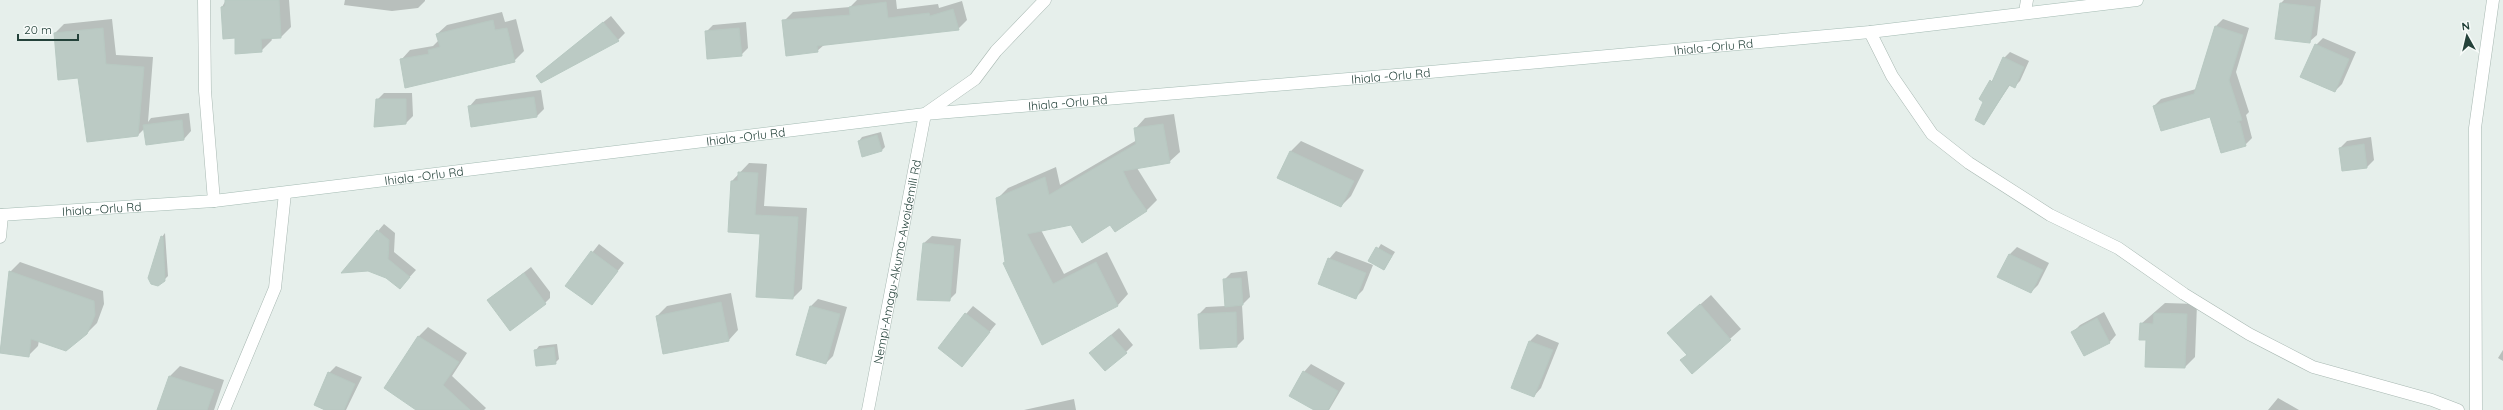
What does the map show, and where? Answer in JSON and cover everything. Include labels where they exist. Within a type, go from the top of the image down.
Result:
[{"type":"main road","points":[[204,0],[205,91],[214,201]]},
{"type":"main road","points":[[925,114],[975,79],[996,51],[1045,0]]},
{"type":"main road","name":"Ihiala -Orlu Rd","points":[[1,215],[214,201],[925,114],[1408,74],[1870,32],[2026,6],[2137,0]]},
{"type":"main road","points":[[2476,410],[2475,128],[2493,0]]},
{"type":"main road","points":[[1870,32],[1892,76],[1932,134],[1969,163],[2044,211],[2118,248],[2184,294],[2236,326],[2313,367],[2432,400],[2458,410]]},
{"type":"main road","name":"Nempi-Amagu-Akuma-Awoidemili Rd","points":[[868,410],[925,114]]},
{"type":"main road","points":[[224,410],[275,288],[285,193]]},
{"type":"main road","points":[[0,237],[1,215]]},
{"type":"building","points":[[225,0],[279,0],[281,38],[261,39],[262,52],[235,54],[235,38],[223,39],[221,7],[225,6]]},
{"type":"building","points":[[886,2],[888,18],[929,13],[930,16],[953,9],[959,30],[817,46],[818,52],[786,56],[782,20],[850,15],[849,7]]},
{"type":"building","points":[[2280,3],[2315,7],[2310,43],[2275,39]]},
{"type":"building","points":[[493,20],[495,30],[507,28],[515,62],[405,88],[400,59],[429,54],[428,50],[440,47],[436,34]]},
{"type":"building","points":[[603,22],[619,41],[541,83],[536,76]]},
{"type":"building","points":[[2215,26],[2243,35],[2229,80],[2242,120],[2237,122],[2240,123],[2246,146],[2221,153],[2210,117],[2161,131],[2153,106],[2194,94]]},
{"type":"building","points":[[103,28],[106,64],[144,67],[138,136],[87,142],[78,78],[58,80],[54,33]]},
{"type":"building","points":[[739,28],[742,56],[707,59],[705,31]]},
{"type":"building","points":[[2315,44],[2349,59],[2335,92],[2300,77]]},
{"type":"building","points":[[2003,57],[2024,67],[2015,88],[2009,85],[1984,125],[1975,120],[1983,102],[1979,99],[1990,80],[1992,82]]},
{"type":"building","points":[[534,97],[537,117],[471,127],[468,106]]},
{"type":"building","points":[[376,99],[406,99],[406,124],[374,127]]},
{"type":"building","points":[[182,120],[184,140],[146,145],[143,125]]},
{"type":"building","points":[[1163,124],[1170,163],[1123,171],[1131,188],[1147,211],[1115,232],[1110,225],[1082,243],[1071,225],[1027,234],[1053,284],[1096,262],[1118,306],[1042,345],[1003,263],[1005,262],[996,198],[1045,177],[1049,195],[1136,144],[1134,128]]},
{"type":"building","points":[[877,135],[882,151],[862,157],[858,141]]},
{"type":"building","points":[[2364,144],[2367,168],[2342,171],[2339,148]]},
{"type":"building","points":[[1290,151],[1354,181],[1341,207],[1277,178]]},
{"type":"building","points":[[738,172],[758,173],[755,215],[798,217],[793,299],[756,297],[760,234],[728,232],[731,181],[738,181]]},
{"type":"building","points":[[377,230],[389,240],[388,259],[410,277],[400,289],[386,278],[368,271],[341,273]]},
{"type":"building","points":[[161,236],[163,237],[165,281],[158,286],[151,284],[148,278]]},
{"type":"building","points":[[923,243],[954,246],[950,301],[917,300]]},
{"type":"building","points":[[1376,247],[1392,256],[1384,270],[1368,261]]},
{"type":"building","points":[[591,251],[618,271],[592,305],[565,286]]},
{"type":"building","points":[[2009,254],[2043,270],[2031,293],[1997,277]]},
{"type":"building","points":[[1328,258],[1366,273],[1356,299],[1318,284]]},
{"type":"building","points":[[9,271],[94,301],[95,315],[87,334],[66,351],[31,339],[29,357],[0,353]]},
{"type":"building","points":[[524,273],[546,304],[510,331],[487,300]]},
{"type":"building","points":[[1241,278],[1243,305],[1225,307],[1223,279]]},
{"type":"building","points":[[721,302],[729,341],[663,354],[656,316]]},
{"type":"building","points":[[1700,304],[1731,340],[1692,374],[1680,360],[1687,355],[1667,333]]},
{"type":"building","points":[[810,306],[840,314],[826,364],[796,355]]},
{"type":"building","points":[[1236,312],[1237,347],[1200,349],[1198,314]]},
{"type":"building","points":[[965,313],[990,332],[962,367],[938,348]]},
{"type":"building","points":[[2154,313],[2187,314],[2185,368],[2145,367],[2146,340],[2139,340],[2140,323],[2153,324]]},
{"type":"building","points":[[2097,318],[2110,343],[2084,356],[2071,332]]},
{"type":"building","points":[[1111,335],[1127,353],[1105,371],[1089,353]]},
{"type":"building","points":[[418,336],[459,362],[443,385],[470,410],[416,410],[384,388]]},
{"type":"building","points":[[1529,341],[1553,350],[1534,397],[1511,388]]},
{"type":"building","points":[[554,347],[556,364],[536,366],[534,350]]},
{"type":"building","points":[[1303,371],[1338,391],[1328,410],[1314,410],[1289,396]]},
{"type":"building","points":[[328,372],[355,384],[344,410],[325,410],[314,405]]},
{"type":"building","points":[[169,376],[214,390],[207,410],[157,410]]}]
